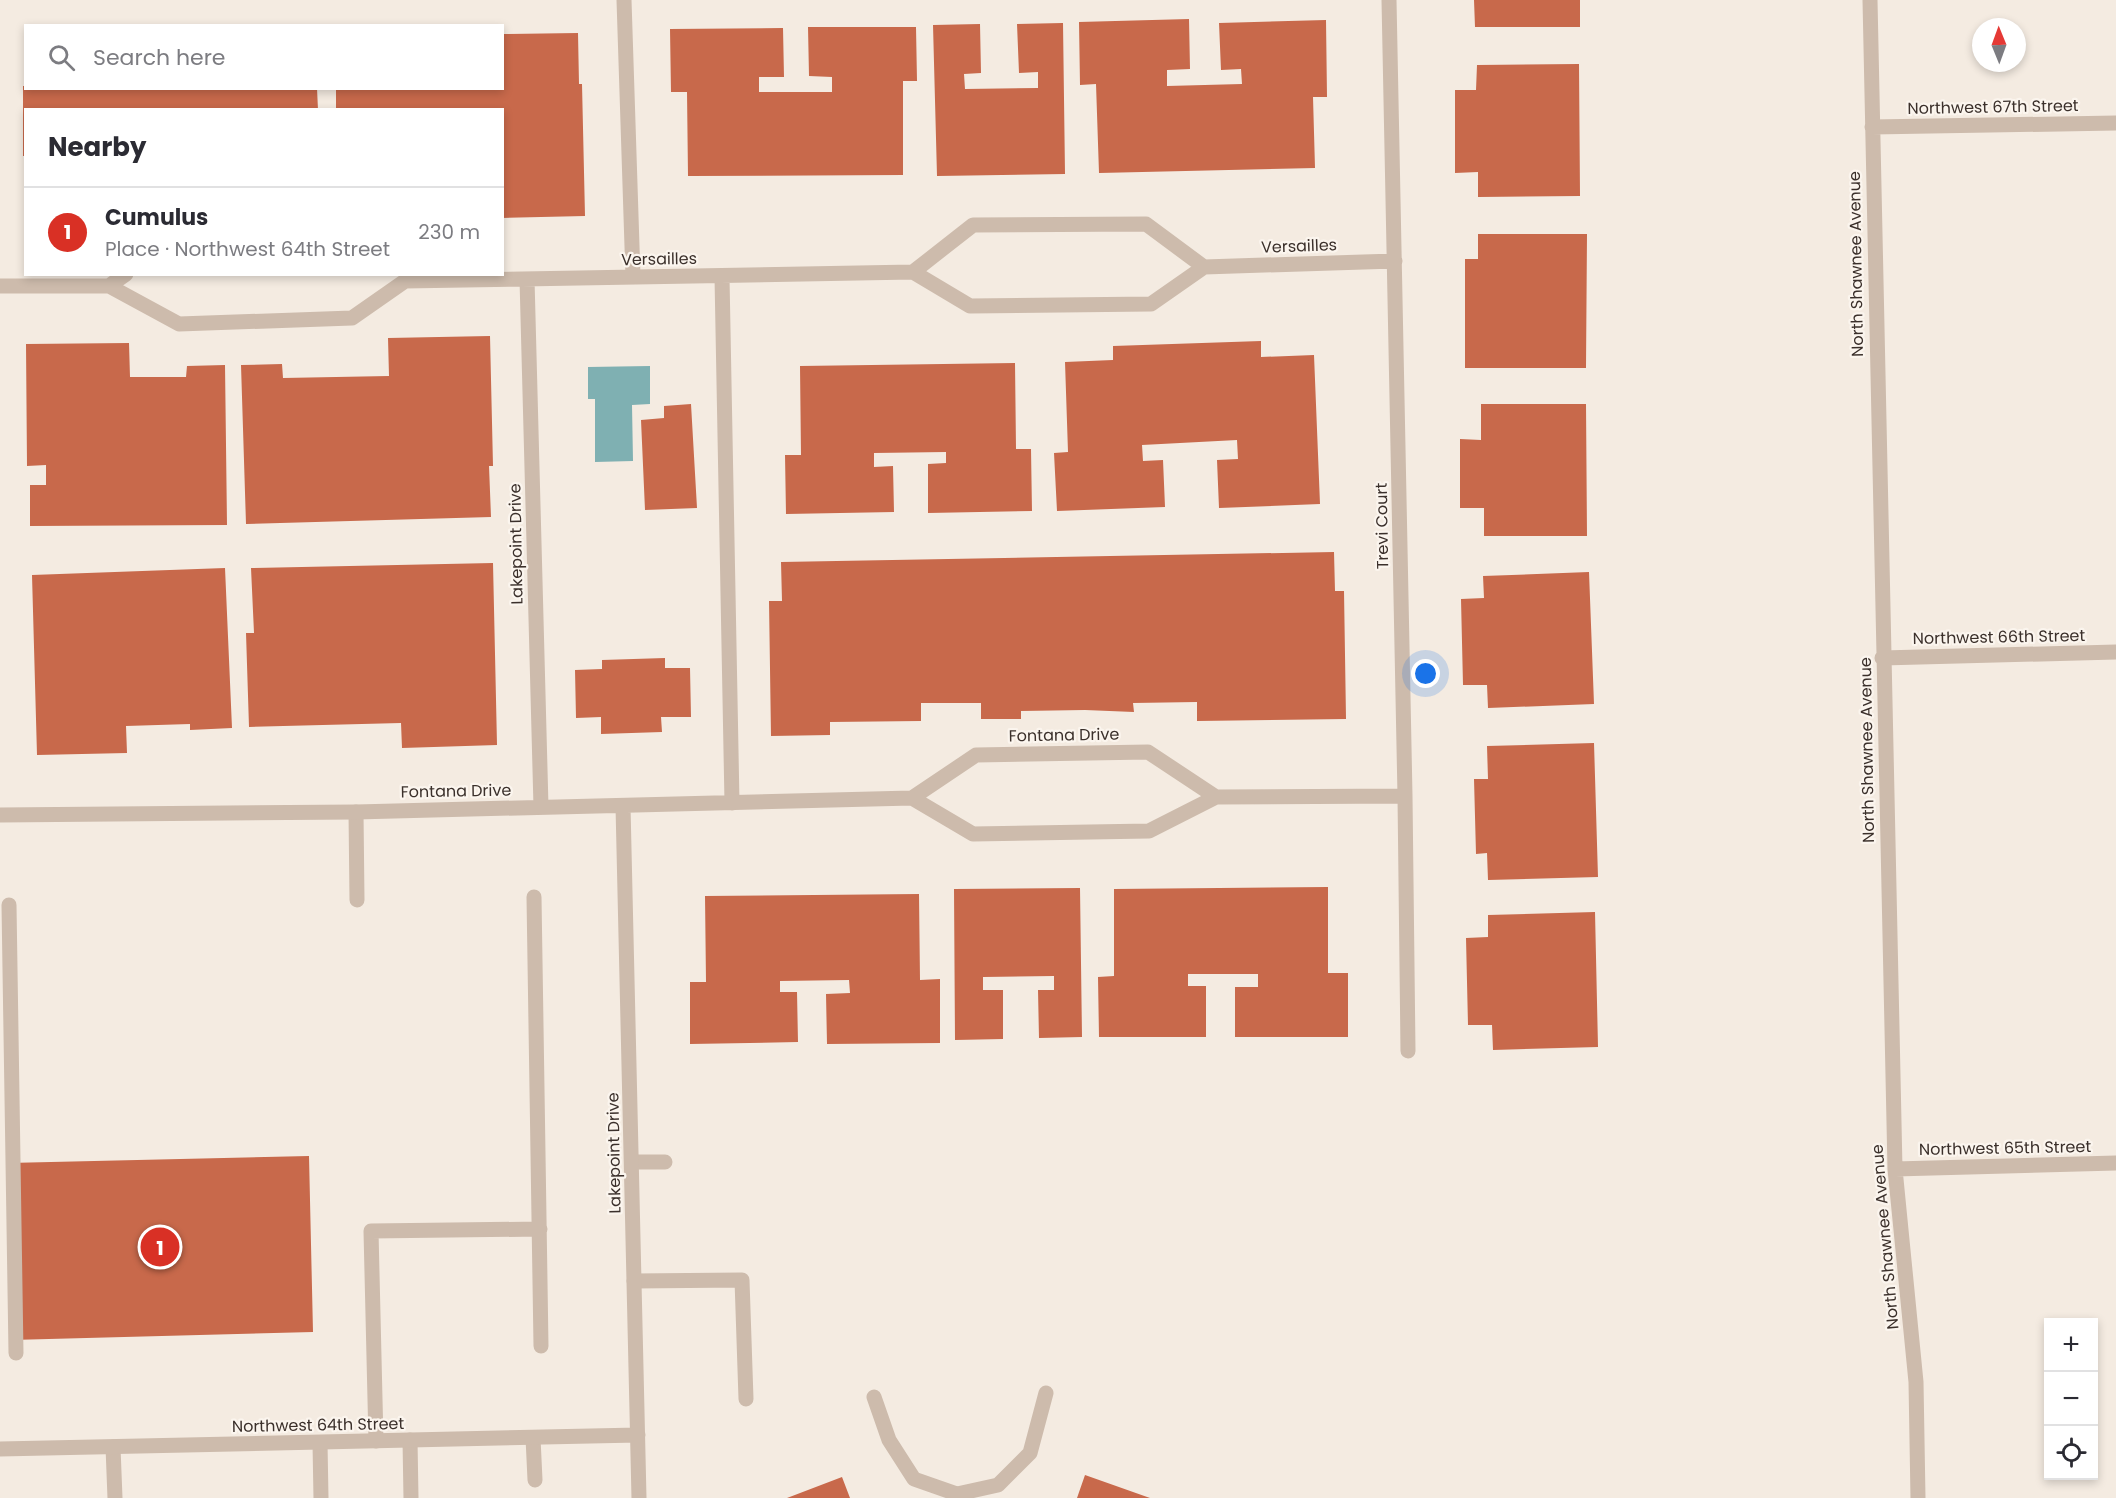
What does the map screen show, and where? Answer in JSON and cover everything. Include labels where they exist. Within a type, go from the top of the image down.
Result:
[{"type":"street","points":[[624,0],[633,278]]},
{"type":"street","name":"Trevi Court","points":[[1389,0],[1408,1051]]},
{"type":"street","name":"North Shawnee Avenue","points":[[1870,0],[1882,658],[1895,1169],[1916,1382],[1918,1498]]},
{"type":"street","name":"Northwest 67th Street","points":[[1872,127],[2116,123]]},
{"type":"street","points":[[1146,224],[1204,267],[1151,304],[970,306],[913,272],[973,225],[1146,224]]},
{"type":"street","name":"Versailles","points":[[1204,267],[1395,261]]},
{"type":"street","name":"Versailles","points":[[0,286],[109,286],[179,324],[352,318],[401,278],[722,277],[913,272]]},
{"type":"street","points":[[109,286],[123,276]]},
{"type":"street","points":[[722,277],[732,802]]},
{"type":"street","name":"Lakepoint Drive","points":[[527,279],[541,807]]},
{"type":"street","name":"Northwest 66th Street","points":[[1882,658],[2116,652]]},
{"type":"street","name":"Fontana Drive","points":[[0,815],[356,812],[912,798],[976,755],[1148,752],[1216,798]]},
{"type":"street","points":[[912,798],[973,834],[1149,831],[1216,798],[1405,796]]},
{"type":"street","name":"Lakepoint Drive","points":[[623,806],[639,1498]]},
{"type":"street","points":[[356,812],[357,900]]},
{"type":"street","points":[[534,897],[541,1346]]},
{"type":"street","points":[[9,905],[16,1353]]},
{"type":"street","points":[[632,1162],[665,1162]]},
{"type":"street","name":"Northwest 65th Street","points":[[1895,1169],[2116,1163]]},
{"type":"street","points":[[376,1441],[371,1231],[540,1229]]},
{"type":"street","points":[[634,1281],[742,1280],[746,1399]]},
{"type":"street","points":[[874,1397],[889,1440],[914,1479],[957,1494],[999,1485],[1030,1453],[1046,1393]]},
{"type":"street","name":"Northwest 64th Street","points":[[0,1449],[638,1435]]},
{"type":"street","points":[[533,1438],[535,1480]]},
{"type":"street","points":[[410,1440],[411,1498]]},
{"type":"street","points":[[320,1443],[321,1498]]},
{"type":"street","points":[[113,1447],[115,1498]]},
{"type":"water","points":[[650,366],[650,404],[632,405],[633,461],[595,462],[595,399],[588,399],[588,367]]},
{"type":"building","points":[[1474,0],[1580,0],[1580,27],[1475,27]]},
{"type":"building","points":[[1189,19],[1190,69],[1167,70],[1167,86],[1242,84],[1241,69],[1221,70],[1219,23],[1326,20],[1327,97],[1313,97],[1315,168],[1099,173],[1096,84],[1080,85],[1079,22]]},
{"type":"building","points":[[1063,23],[1065,174],[937,176],[933,25],[980,24],[981,73],[964,74],[965,89],[1038,88],[1038,72],[1019,73],[1017,24]]},
{"type":"building","points":[[808,27],[916,27],[917,81],[903,81],[903,175],[688,176],[687,92],[671,92],[670,29],[783,28],[784,77],[759,77],[759,92],[832,92],[832,77],[809,76]]},
{"type":"building","points":[[578,33],[579,84],[582,84],[585,216],[504,218],[504,108],[336,108],[336,90],[504,90],[504,34]]},
{"type":"building","points":[[1579,64],[1580,196],[1478,197],[1478,172],[1455,173],[1455,90],[1476,90],[1477,65]]},
{"type":"building","points":[[23,86],[24,90],[317,90],[318,108],[24,108],[23,156]]},
{"type":"building","points":[[1478,234],[1587,234],[1586,368],[1465,368],[1465,259],[1478,259]]},
{"type":"building","points":[[490,336],[493,466],[489,466],[491,517],[246,524],[241,365],[282,364],[283,378],[389,376],[388,338]]},
{"type":"building","points":[[1261,341],[1261,357],[1314,355],[1320,504],[1219,508],[1217,460],[1238,459],[1237,440],[1142,445],[1143,461],[1163,460],[1165,507],[1057,511],[1054,453],[1068,452],[1065,362],[1113,360],[1113,346]]},
{"type":"building","points":[[129,343],[130,377],[186,377],[187,366],[225,365],[227,525],[30,526],[30,485],[46,485],[46,465],[27,466],[26,344]]},
{"type":"building","points":[[1015,363],[1016,449],[1031,449],[1032,511],[928,513],[928,464],[946,463],[946,452],[874,453],[874,467],[893,466],[894,512],[786,514],[785,455],[801,455],[800,366]]},
{"type":"building","points":[[691,404],[697,508],[645,510],[641,420],[664,418],[664,406]]},
{"type":"building","points":[[1481,404],[1586,404],[1587,536],[1484,536],[1484,508],[1460,508],[1460,439],[1481,440]]},
{"type":"building","points":[[1334,552],[1335,591],[1344,591],[1346,719],[1197,721],[1197,702],[1133,703],[1134,712],[1021,711],[1021,719],[981,719],[981,703],[921,703],[921,721],[830,722],[830,735],[771,736],[769,601],[782,601],[781,562]]},
{"type":"building","points":[[493,563],[497,745],[402,748],[401,723],[249,727],[246,633],[254,633],[251,568]]},
{"type":"building","points":[[225,568],[232,728],[190,730],[190,724],[126,726],[127,753],[37,755],[32,575]]},
{"type":"building","points":[[1589,572],[1594,704],[1488,708],[1487,685],[1463,685],[1461,599],[1484,598],[1483,576]]},
{"type":"building","points":[[665,658],[665,668],[690,668],[691,717],[661,717],[662,732],[601,734],[601,717],[576,718],[575,670],[602,669],[602,660]]},
{"type":"building","points":[[1594,743],[1598,877],[1488,880],[1487,853],[1476,854],[1474,779],[1488,779],[1487,746]]},
{"type":"building","points":[[1328,887],[1328,973],[1348,973],[1348,1037],[1235,1037],[1235,987],[1258,987],[1258,974],[1188,974],[1188,986],[1206,986],[1206,1037],[1099,1037],[1098,977],[1114,976],[1114,889]]},
{"type":"building","points":[[1080,888],[1082,1037],[1039,1038],[1038,990],[1054,990],[1054,976],[983,977],[983,990],[1003,990],[1003,1039],[955,1040],[954,889]]},
{"type":"building","points":[[919,894],[920,980],[940,979],[940,1043],[827,1044],[826,994],[850,993],[849,980],[780,981],[780,992],[797,992],[798,1042],[690,1044],[690,982],[706,982],[705,896]]},
{"type":"building","points":[[1595,912],[1598,1047],[1493,1050],[1492,1025],[1468,1025],[1466,938],[1488,937],[1488,915]]},
{"type":"building","points":[[309,1156],[313,1332],[11,1340],[8,1163]]},
{"type":"building","points":[[1085,1475],[1150,1498],[1077,1498]]},
{"type":"building","points":[[842,1477],[850,1498],[787,1498]]},
{"type":"place","name":"Cumulus","points":[[160,1247]]}]
